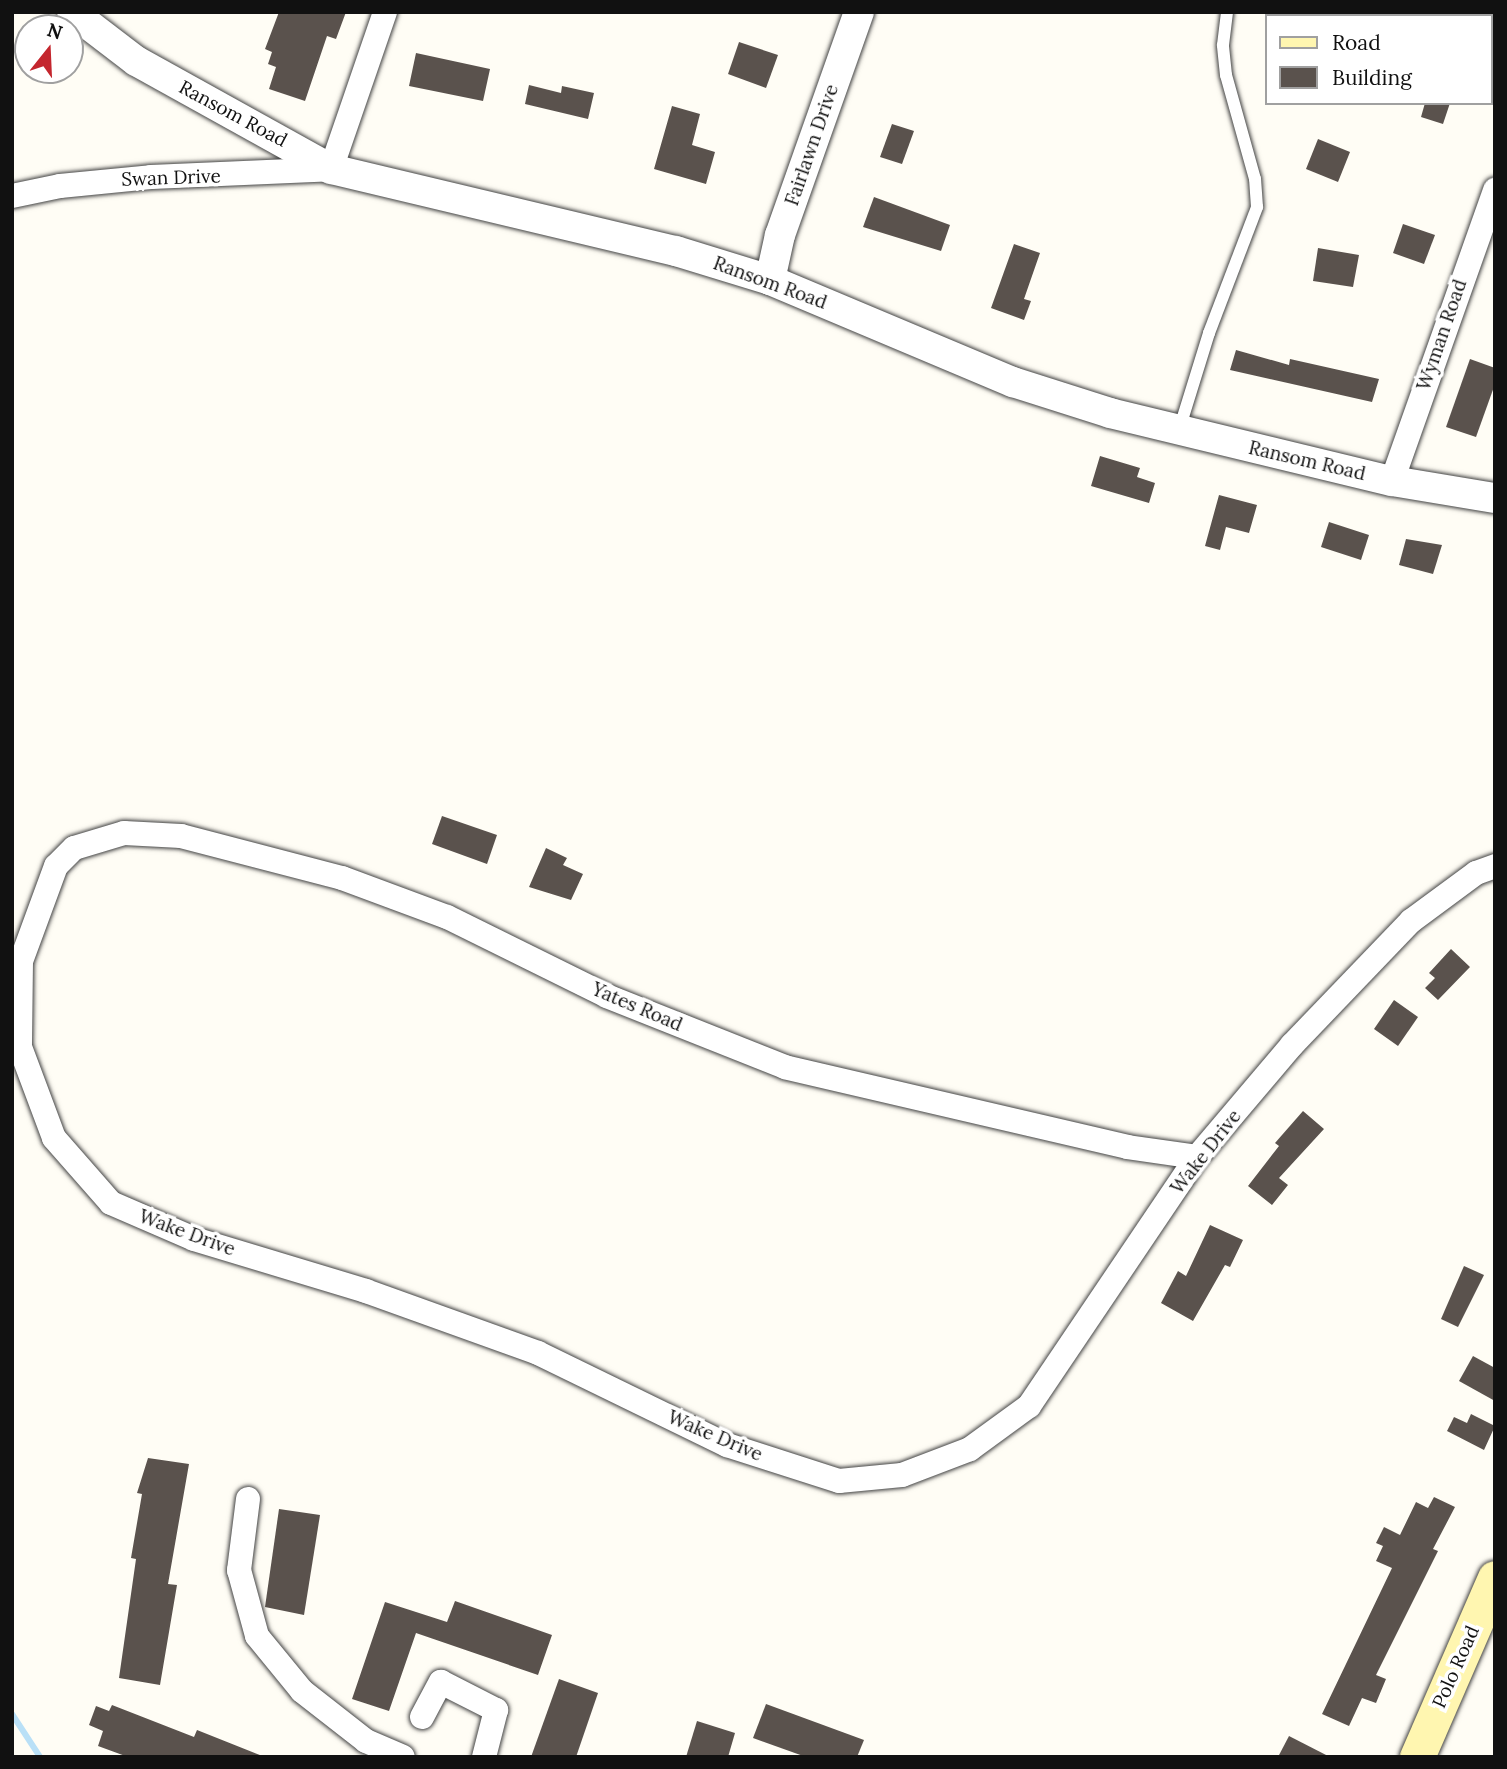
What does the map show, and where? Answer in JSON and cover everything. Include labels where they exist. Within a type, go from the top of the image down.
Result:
[{"type":"main road","name":"Polo Road","points":[[1417,1757],[1495,1578]]},
{"type":"street","name":"Ransom Road","points":[[72,12],[136,61],[331,169],[637,241],[769,280],[1013,382],[1179,430],[1392,481],[1495,499]]},
{"type":"street","points":[[331,169],[385,12]]},
{"type":"street","name":"Fairlawn Drive","points":[[769,280],[780,235],[859,12]]},
{"type":"street","name":"Swan Drive","points":[[12,196],[60,186],[151,177],[331,169]]},
{"type":"street","name":"Wyman Road","points":[[1392,481],[1495,190]]},
{"type":"street","name":"Yates Road","points":[[90,844],[124,833],[181,836],[342,878],[447,917],[607,996],[785,1067],[1128,1147],[1197,1157]]},
{"type":"street","name":"Wake Drive","points":[[90,844],[74,848],[56,866],[21,961],[20,1047],[54,1138],[111,1203],[194,1239],[366,1291],[538,1353],[727,1445],[839,1481],[902,1475],[970,1449],[1029,1406],[1197,1157],[1292,1045],[1410,921],[1476,873],[1495,866]]},
{"type":"street","points":[[248,1499],[239,1570],[257,1636],[302,1691],[366,1741],[403,1757]]},
{"type":"street","points":[[422,1717],[441,1682],[496,1710],[484,1757]]},
{"type":"lane","points":[[1179,430],[1209,333],[1257,207],[1255,179],[1226,75],[1223,45],[1227,12]]},
{"type":"building","points":[[279,12],[346,12],[336,39],[327,36],[305,101],[269,89],[276,67],[268,64],[272,52],[265,49]]},
{"type":"building","points":[[739,42],[778,55],[766,88],[728,74]]},
{"type":"building","points":[[416,53],[490,69],[483,101],[409,86]]},
{"type":"building","points":[[529,85],[561,93],[562,86],[594,93],[588,119],[525,104]]},
{"type":"building","points":[[1424,105],[1449,105],[1443,124],[1421,117]]},
{"type":"building","points":[[672,106],[700,114],[692,145],[715,152],[706,184],[654,169]]},
{"type":"building","points":[[892,124],[914,131],[902,164],[880,157]]},
{"type":"building","points":[[1318,139],[1350,152],[1338,182],[1306,169]]},
{"type":"building","points":[[874,197],[950,225],[941,251],[863,227]]},
{"type":"building","points":[[1403,224],[1435,235],[1424,264],[1393,253]]},
{"type":"building","points":[[1014,244],[1040,253],[1024,299],[1031,301],[1024,320],[991,308]]},
{"type":"building","points":[[1318,248],[1359,255],[1353,287],[1313,281]]},
{"type":"building","points":[[1236,350],[1289,365],[1290,359],[1379,379],[1372,402],[1230,370]]},
{"type":"building","points":[[1470,359],[1495,368],[1495,384],[1476,437],[1446,427]]},
{"type":"building","points":[[1100,456],[1140,468],[1137,477],[1155,483],[1149,503],[1091,486]]},
{"type":"building","points":[[1219,495],[1257,505],[1249,533],[1226,527],[1220,550],[1205,546]]},
{"type":"building","points":[[1329,522],[1369,535],[1361,560],[1321,547]]},
{"type":"building","points":[[1406,539],[1442,545],[1433,574],[1399,565]]},
{"type":"building","points":[[442,816],[497,835],[487,864],[432,844]]},
{"type":"building","points":[[546,848],[567,858],[563,865],[583,874],[571,900],[529,887]]},
{"type":"building","points":[[1451,949],[1470,967],[1438,1000],[1425,988],[1435,978],[1429,973]]},
{"type":"building","points":[[1394,1000],[1418,1017],[1398,1046],[1374,1029]]},
{"type":"building","points":[[1303,1111],[1324,1129],[1279,1178],[1288,1185],[1272,1205],[1248,1186],[1279,1146],[1275,1143]]},
{"type":"building","points":[[1210,1225],[1243,1240],[1230,1267],[1225,1265],[1193,1321],[1161,1303],[1178,1271],[1186,1276]]},
{"type":"building","points":[[1464,1266],[1484,1275],[1458,1327],[1441,1319]]},
{"type":"building","points":[[1473,1356],[1495,1368],[1495,1401],[1459,1381]]},
{"type":"building","points":[[1471,1414],[1495,1426],[1484,1450],[1447,1431],[1454,1417],[1467,1423]]},
{"type":"building","points":[[148,1458],[189,1464],[168,1584],[177,1585],[160,1685],[119,1678],[136,1559],[131,1558],[142,1494],[137,1493]]},
{"type":"building","points":[[1434,1497],[1455,1507],[1433,1549],[1438,1551],[1376,1675],[1386,1679],[1376,1703],[1362,1698],[1349,1726],[1322,1714],[1392,1568],[1376,1561],[1383,1546],[1376,1543],[1384,1527],[1400,1535],[1416,1502],[1428,1508]]},
{"type":"building","points":[[279,1509],[320,1515],[304,1615],[265,1607]]},
{"type":"building","points":[[455,1601],[552,1635],[538,1675],[416,1633],[389,1711],[352,1699],[385,1602],[447,1622]]},
{"type":"building","points":[[559,1679],[598,1693],[576,1757],[531,1757]]},
{"type":"building","points":[[766,1704],[864,1740],[857,1757],[806,1757],[753,1738]]},
{"type":"building","points":[[112,1705],[194,1737],[197,1730],[265,1757],[128,1757],[98,1746],[103,1731],[89,1725],[96,1706],[109,1711]]},
{"type":"building","points":[[697,1721],[735,1733],[728,1757],[686,1757]]},
{"type":"building","points":[[1289,1736],[1330,1757],[1278,1757]]},
{"type":"waterway","points":[[12,1714],[40,1757]]}]
